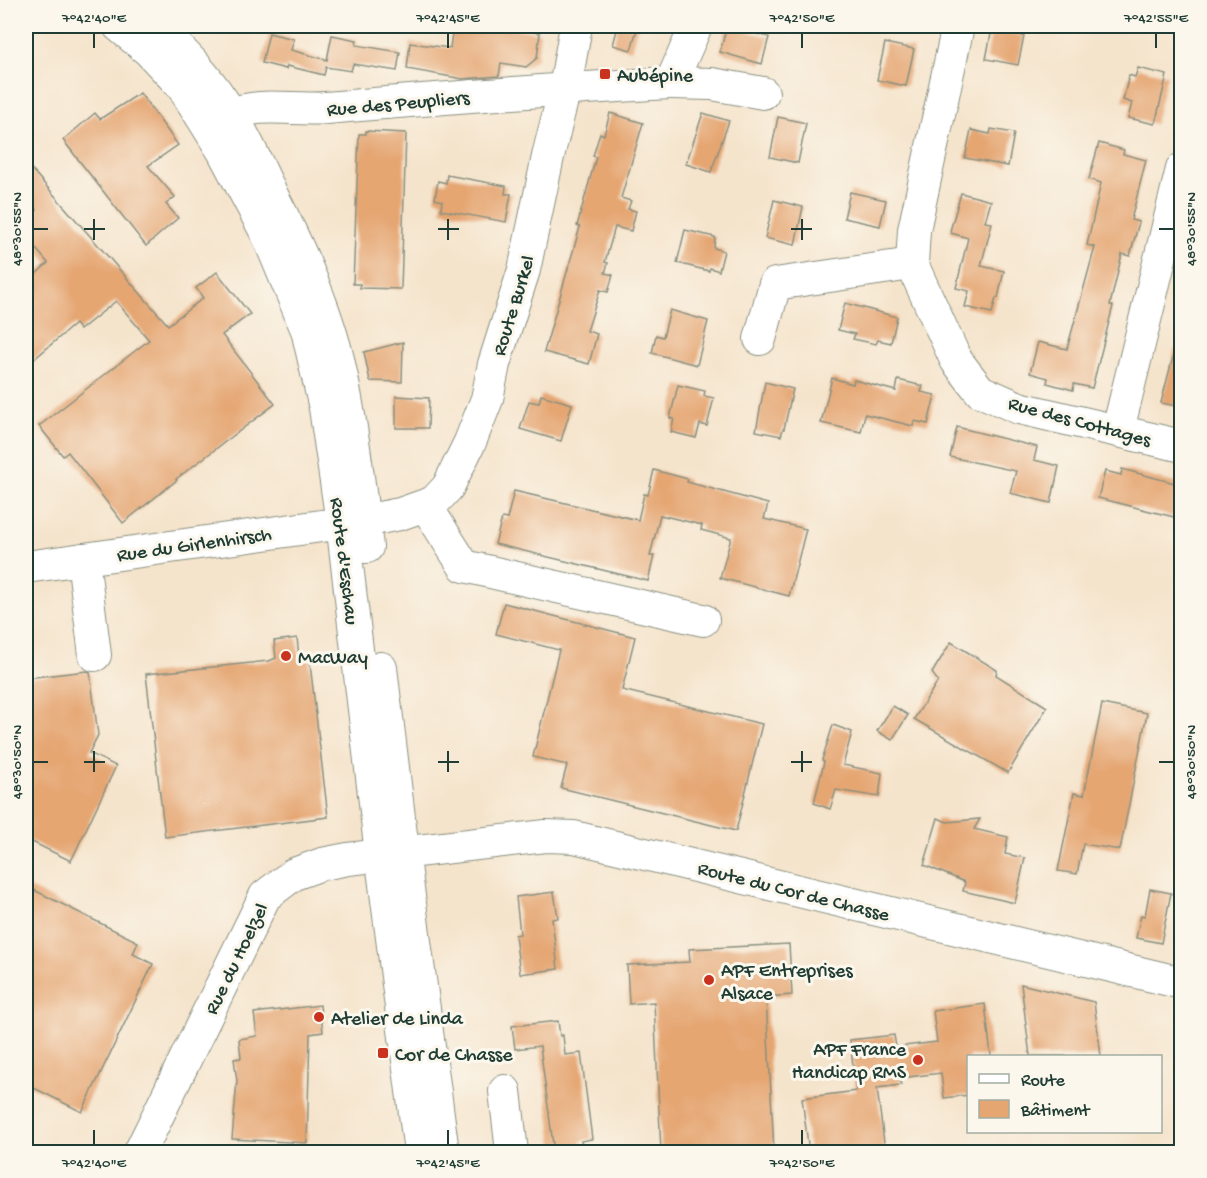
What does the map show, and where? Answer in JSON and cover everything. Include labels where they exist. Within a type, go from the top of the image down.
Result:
[{"type":"street","name":"Route d'Eschau","points":[[119,26],[149,51],[183,87],[223,151],[268,236],[307,330],[352,521],[392,853],[420,1152]]},
{"type":"street","name":"Route d'Eschau","points":[[154,26],[174,42],[231,114],[286,222],[317,293],[338,358],[356,460],[352,521]]},
{"type":"street","name":"Route Burkel","points":[[352,521],[400,514],[434,502],[448,487],[470,442],[486,399],[494,364],[511,316],[531,242],[549,152],[566,88],[576,26]]},
{"type":"street","points":[[672,83],[696,26]]},
{"type":"street","name":"Rue des Cottages","points":[[958,26],[914,230],[912,264],[956,360],[980,391],[1019,408],[1182,446]]},
{"type":"street","name":"Rue des Peupliers","points":[[231,114],[244,108],[316,109],[566,88],[672,83],[712,84],[763,93]]},
{"type":"street","points":[[1118,430],[1182,169]]},
{"type":"street","points":[[760,339],[776,284],[912,264]]},
{"type":"street","points":[[426,506],[464,566],[703,620]]},
{"type":"street","name":"Rue du Girlenhirsch","points":[[26,567],[352,521]]},
{"type":"street","points":[[83,559],[95,655]]},
{"type":"street","name":"Route du Cor de Chasse","points":[[392,853],[546,836],[574,837],[1182,983]]},
{"type":"street","name":"Route d'Eschau","points":[[392,853],[443,1152]]},
{"type":"street","name":"Rue du Hoelzel","points":[[140,1152],[265,896],[294,873],[322,864],[392,853]]},
{"type":"street","points":[[505,1091],[512,1152]]},
{"type":"water","points":[[1179,642],[1182,642],[1181,721],[1174,714],[1172,702],[1175,685],[1173,665]]},
{"type":"building","points":[[453,26],[499,26],[540,33],[537,58],[526,67],[501,63],[499,76],[463,79],[407,69],[410,43],[450,48]]},
{"type":"building","points":[[618,26],[638,26],[631,50],[613,45]]},
{"type":"building","points":[[727,26],[769,37],[762,64],[720,52]]},
{"type":"building","points":[[992,29],[1024,36],[1018,65],[986,59]]},
{"type":"building","points":[[269,33],[294,39],[291,50],[327,60],[332,35],[357,40],[356,45],[400,52],[397,71],[353,64],[351,71],[326,67],[324,75],[287,66],[286,69],[262,63]]},
{"type":"building","points":[[885,43],[914,49],[906,86],[877,80]]},
{"type":"building","points":[[1138,68],[1167,75],[1155,124],[1128,118],[1132,103],[1123,100],[1129,75],[1135,77]]},
{"type":"building","points":[[140,93],[178,145],[148,166],[175,197],[166,204],[178,218],[146,246],[63,140],[95,113],[100,119]]},
{"type":"building","points":[[610,113],[643,123],[621,198],[631,201],[628,209],[636,211],[631,231],[615,227],[605,262],[608,263],[605,273],[613,275],[608,292],[600,290],[587,331],[597,334],[589,364],[544,352],[580,227],[577,226],[596,157],[593,156],[600,133],[604,135]]},
{"type":"building","points":[[703,113],[729,121],[711,172],[686,164]]},
{"type":"building","points":[[778,117],[806,123],[798,163],[770,157]]},
{"type":"building","points":[[991,129],[1014,133],[1008,166],[965,158],[971,130],[990,134]]},
{"type":"building","points":[[366,131],[406,133],[401,289],[360,288],[360,284],[353,284],[359,134],[366,134]]},
{"type":"building","points":[[1099,143],[1124,150],[1123,154],[1146,160],[1131,220],[1139,222],[1130,256],[1122,254],[1110,305],[1113,306],[1092,388],[1074,384],[1073,390],[1047,383],[1048,378],[1030,373],[1038,342],[1067,349],[1095,247],[1087,245],[1101,183],[1089,179]]},
{"type":"building","points":[[26,163],[168,325],[203,298],[196,288],[217,272],[250,314],[222,335],[275,404],[176,479],[123,523],[68,452],[63,456],[39,426],[149,340],[116,301],[80,330],[75,324],[26,366],[26,283],[48,263],[26,237],[26,219],[37,210],[26,197]]},
{"type":"building","points":[[447,175],[506,186],[505,194],[511,194],[506,222],[441,210],[442,201],[435,199],[438,181],[446,183]]},
{"type":"building","points":[[850,192],[886,200],[880,226],[844,218]]},
{"type":"building","points":[[961,193],[991,201],[985,222],[992,223],[981,266],[1004,271],[992,313],[965,307],[969,291],[956,288],[968,238],[950,231]]},
{"type":"building","points":[[774,200],[803,207],[795,245],[765,238]]},
{"type":"building","points":[[685,230],[715,237],[714,248],[724,251],[719,271],[710,268],[709,271],[677,263]]},
{"type":"building","points":[[845,303],[897,317],[891,343],[878,340],[876,344],[853,339],[855,334],[838,330]]},
{"type":"building","points":[[670,310],[708,321],[697,365],[652,353],[656,335],[663,337]]},
{"type":"building","points":[[403,342],[402,382],[370,381],[364,352]]},
{"type":"building","points":[[1175,349],[1182,350],[1182,407],[1161,403]]},
{"type":"building","points":[[832,378],[853,384],[854,380],[896,391],[898,380],[923,386],[921,392],[935,395],[928,424],[914,421],[913,426],[865,414],[861,432],[821,423]]},
{"type":"building","points":[[765,382],[793,389],[781,436],[756,431]]},
{"type":"building","points":[[678,385],[705,391],[704,396],[714,398],[707,426],[700,424],[696,438],[671,432],[674,419],[670,418]]},
{"type":"building","points":[[541,395],[572,404],[561,441],[520,429],[529,401],[539,403]]},
{"type":"building","points":[[396,396],[429,398],[428,428],[396,428]]},
{"type":"building","points":[[957,427],[1037,447],[1034,460],[1059,466],[1051,503],[1010,493],[1016,471],[950,457]]},
{"type":"building","points":[[1122,469],[1182,485],[1182,519],[1098,498],[1105,471],[1121,475]]},
{"type":"building","points":[[654,470],[688,479],[687,482],[768,504],[764,519],[806,529],[789,596],[720,578],[731,538],[701,530],[702,525],[660,515],[650,556],[654,556],[648,581],[495,544],[502,518],[507,519],[514,491],[638,520],[644,494],[648,495]]},
{"type":"building","points":[[504,603],[635,637],[622,690],[762,724],[736,831],[561,788],[567,765],[533,757],[559,650],[496,634]]},
{"type":"building","points":[[297,638],[299,656],[309,655],[328,817],[165,837],[146,674],[269,661],[276,658],[274,641]]},
{"type":"building","points":[[951,642],[997,670],[996,675],[1047,707],[1008,773],[914,719],[938,681],[932,673]]},
{"type":"building","points":[[90,672],[98,735],[89,753],[116,766],[71,861],[26,839],[26,678]]},
{"type":"building","points":[[1102,704],[1147,713],[1120,850],[1083,844],[1077,874],[1058,871],[1074,793],[1084,795]]},
{"type":"building","points":[[893,706],[908,715],[892,740],[877,731]]},
{"type":"building","points":[[833,725],[852,732],[843,765],[882,773],[879,797],[836,790],[830,809],[814,803],[824,762],[822,760]]},
{"type":"building","points":[[938,818],[947,822],[980,819],[974,829],[1008,837],[1005,854],[1025,858],[1015,903],[963,891],[965,882],[924,865]]},
{"type":"building","points":[[26,886],[138,942],[133,954],[153,964],[82,1112],[26,1084]]},
{"type":"building","points":[[1150,889],[1171,893],[1161,943],[1136,938],[1141,915],[1145,916]]},
{"type":"building","points":[[554,892],[558,918],[552,919],[558,969],[520,974],[515,935],[520,934],[516,897]]},
{"type":"building","points":[[789,944],[792,995],[766,997],[774,1152],[661,1152],[654,1002],[629,1004],[627,965],[690,962],[689,949]]},
{"type":"building","points":[[1021,984],[1094,1002],[1101,1055],[1030,1055]]},
{"type":"building","points":[[985,1004],[991,1055],[967,1055],[967,1095],[944,1098],[941,1073],[900,1078],[901,1085],[877,1088],[885,1150],[809,1152],[802,1098],[856,1091],[850,1040],[894,1035],[896,1047],[937,1042],[933,1011]]},
{"type":"building","points":[[320,1005],[323,1032],[310,1034],[307,1143],[232,1139],[237,1081],[234,1059],[241,1058],[239,1039],[257,1036],[254,1013]]},
{"type":"building","points":[[558,1021],[560,1036],[563,1035],[565,1055],[581,1053],[592,1139],[581,1141],[582,1152],[554,1152],[540,1046],[515,1049],[512,1026]]},
{"type":"place","name":"Aubépine","points":[[605,74]]},
{"type":"place","name":"MacWay","points":[[286,656]]},
{"type":"place","name":"APF Entreprises Alsace","points":[[709,980]]},
{"type":"place","name":"Atelier de Linda","points":[[319,1017]]},
{"type":"place","name":"Cor de Chasse","points":[[383,1053]]},
{"type":"place","name":"APF France Handicap RMS","points":[[918,1060]]}]
